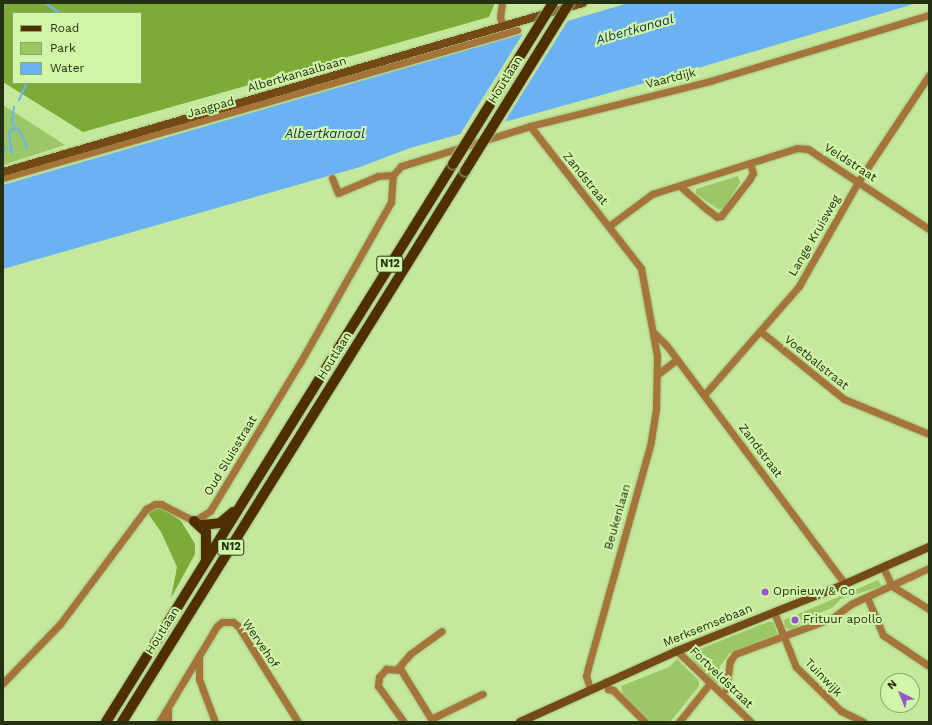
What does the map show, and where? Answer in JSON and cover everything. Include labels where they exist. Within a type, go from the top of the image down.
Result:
[{"type":"main road","name":"Houtlaan","points":[[106,722],[553,3]]},
{"type":"main road","name":"Houtlaan","points":[[122,722],[569,3]]},
{"type":"main road","points":[[198,523],[220,523],[243,502]]},
{"type":"main road","points":[[198,523],[208,538],[206,561]]},
{"type":"street","points":[[502,3],[500,17],[503,26]]},
{"type":"street","name":"Albertkanaalbaan","points":[[3,172],[583,3]]},
{"type":"street","name":"Vaartdijk","points":[[393,175],[401,166],[418,159],[530,126],[710,81],[929,15]]},
{"type":"street","name":"Jaagpad","points":[[3,178],[517,30]]},
{"type":"street","name":"Lange Kruisweg","points":[[704,395],[799,286],[858,182],[929,75]]},
{"type":"street","name":"Zandstraat","points":[[530,126],[642,268],[654,333],[658,374]]},
{"type":"street","name":"Veldstraat","points":[[609,226],[645,198],[797,148],[808,149],[929,229]]},
{"type":"street","points":[[680,186],[708,210],[717,216],[721,216],[753,173],[750,163]]},
{"type":"street","points":[[332,178],[338,193],[378,176],[393,175]]},
{"type":"street","name":"Oud Sluisstraat","points":[[198,523],[210,511],[301,361],[391,202],[393,175]]},
{"type":"street","name":"Voetbalstraat","points":[[760,331],[844,399],[929,434]]},
{"type":"street","name":"Zandstraat","points":[[654,333],[677,359],[845,584]]},
{"type":"street","points":[[658,374],[677,359]]},
{"type":"street","name":"Beukenlaan","points":[[590,688],[586,676],[651,442],[658,374]]},
{"type":"street","points":[[3,684],[60,624],[146,509],[155,504],[161,504],[198,523]]},
{"type":"street","name":"Merksemsebaan","points":[[520,722],[590,688],[677,651],[845,584],[929,547]]},
{"type":"street","points":[[883,568],[892,586],[929,609]]},
{"type":"street","points":[[726,689],[730,661],[735,654],[832,618],[867,597],[929,568]]},
{"type":"street","points":[[867,597],[883,635],[929,666]]},
{"type":"street","name":"Tuinwijk","points":[[774,612],[796,668],[841,710],[864,722]]},
{"type":"street","name":"Wervehof","points":[[159,722],[217,626],[222,622],[233,622],[298,722]]},
{"type":"street","points":[[404,722],[377,683],[379,677],[386,669],[398,668],[410,654],[442,631]]},
{"type":"street","name":"Fortveldstraat","points":[[677,651],[751,722]]},
{"type":"street","points":[[198,656],[199,679],[215,722]]},
{"type":"street","points":[[398,668],[433,720],[482,694]]},
{"type":"street","points":[[605,682],[608,689],[613,690],[645,722]]},
{"type":"street","points":[[679,722],[710,683]]},
{"type":"street","name":"Wervehof","points":[[168,708],[168,722]]},
{"type":"green space","points":[[3,3],[495,3],[489,17],[83,132],[3,82]]},
{"type":"green space","points":[[3,105],[65,145],[3,165]]},
{"type":"green space","points":[[738,176],[740,183],[724,208],[718,209],[696,194],[696,189]]},
{"type":"green space","points":[[155,507],[163,508],[181,521],[195,544],[195,554],[171,598],[177,567],[161,532],[147,512]]},
{"type":"green space","points":[[878,580],[882,586],[841,599],[832,608],[801,620],[799,626],[791,630],[785,627],[784,620]]},
{"type":"green space","points":[[768,622],[773,622],[778,635],[730,653],[720,666],[718,685],[695,664],[692,656],[695,651]]},
{"type":"green space","points":[[677,659],[699,681],[699,686],[670,722],[651,722],[623,694],[621,686],[669,667]]},
{"type":"water","name":"Albertkanaal","points":[[629,3],[917,3],[681,73],[410,148],[360,167],[3,269],[3,185]]},
{"type":"pier","points":[[569,19],[504,123],[459,136],[524,32]]},
{"type":"waterway","points":[[45,3],[58,12]]},
{"type":"waterway","points":[[19,100],[27,84]]},
{"type":"waterway","points":[[14,107],[12,122],[22,135],[27,149]]},
{"type":"waterway","points":[[12,153],[9,132],[15,128]]},
{"type":"waterway","points":[[3,151],[11,146]]},
{"type":"place","name":"Opnieuw & Co","points":[[765,592]]},
{"type":"place","name":"Frituur apollo","points":[[795,620]]}]
